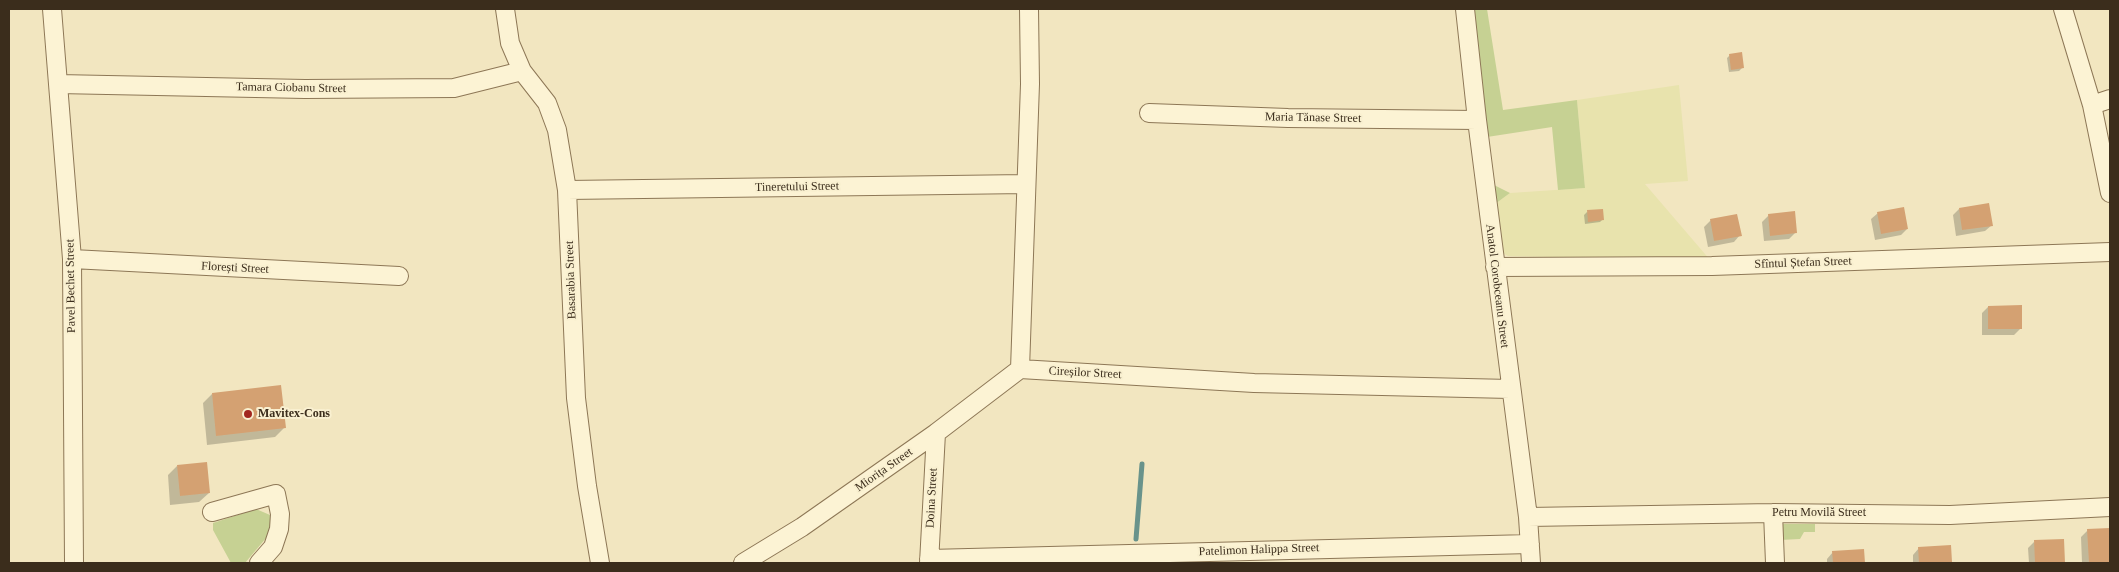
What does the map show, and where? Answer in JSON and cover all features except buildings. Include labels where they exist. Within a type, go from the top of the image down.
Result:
[{"type":"street","name":"Pavel Bechet Street","points":[[52,9],[72,260],[74,563]]},
{"type":"street","name":"Basarabia Street","points":[[505,9],[510,43],[522,71],[547,103],[557,130],[567,190],[576,398],[587,486],[600,563]]},
{"type":"street","points":[[1020,369],[1030,84],[1029,9]]},
{"type":"street","name":"Anatol Corobceanu Street","points":[[1465,9],[1510,389],[1528,517],[1531,563]]},
{"type":"street","points":[[2063,9],[2092,105],[2110,194]]},
{"type":"street","name":"Tamara Ciobanu Street","points":[[58,84],[304,89],[454,88],[522,71]]},
{"type":"street","points":[[2092,105],[2110,98]]},
{"type":"street","name":"Maria Tănase Street","points":[[1149,113],[1288,118],[1477,120]]},
{"type":"street","name":"Tineretului Street","points":[[567,190],[1026,184]]},
{"type":"street","name":"Sfîntul Ștefan Street","points":[[1495,268],[1712,266],[2110,252]]},
{"type":"street","name":"Florești Street","points":[[72,260],[398,276]]},
{"type":"street","name":"Cireșilor Street","points":[[1020,369],[1254,383],[1510,389]]},
{"type":"street","name":"Miorița Street","points":[[743,563],[802,527],[936,433],[1020,369]]},
{"type":"street","name":"Doina Street","points":[[929,561],[936,433]]},
{"type":"street","points":[[212,512],[276,494],[280,514],[279,529],[273,547],[259,563]]},
{"type":"street","name":"Petru Movilă Street","points":[[1528,517],[1773,513],[1950,514],[2110,507]]},
{"type":"street","points":[[1773,513],[1775,563]]},
{"type":"street","name":"Patelimon Halippa Street","points":[[929,561],[1386,555],[1530,544]]},
{"type":"shaded area","points":[[1679,85],[1688,181],[1645,184],[1711,261],[1508,256],[1501,252],[1495,204],[1510,193],[1585,188],[1577,100]]},
{"type":"green space","points":[[1472,9],[1487,9],[1503,110],[1577,100],[1585,188],[1558,190],[1552,127],[1487,137]]},
{"type":"green space","points":[[1492,184],[1510,193],[1495,204]]},
{"type":"green space","points":[[256,509],[270,515],[274,524],[272,531],[245,563],[231,563],[213,530],[213,523]]},
{"type":"green space","points":[[1780,524],[1815,524],[1815,532],[1804,532],[1800,539],[1780,540]]},
{"type":"waterway","points":[[1136,539],[1142,464]]},
{"type":"place","name":"Mavitex-Cons","points":[[248,414]]}]
